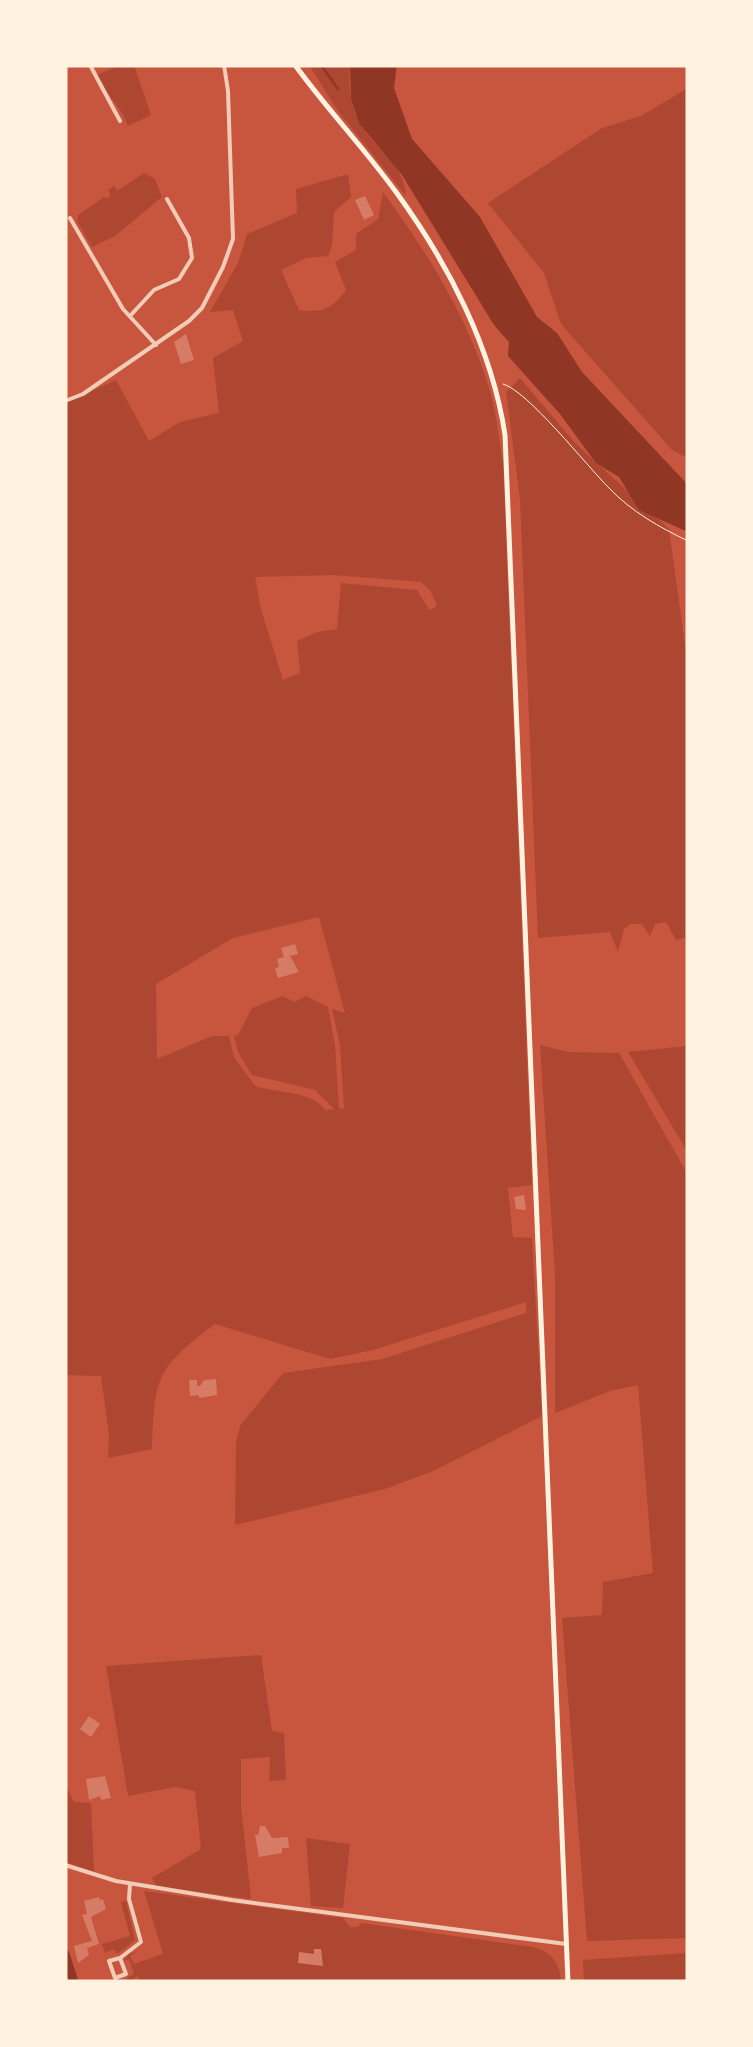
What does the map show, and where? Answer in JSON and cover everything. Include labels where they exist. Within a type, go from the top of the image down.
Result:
[{"type":"highway","points":[[295,65],[425,234],[456,289],[495,384],[505,435],[568,1982]]},
{"type":"street","points":[[90,65],[120,121]]},
{"type":"street","points":[[65,401],[83,394],[156,346],[202,308],[223,268],[233,239],[224,65]]},
{"type":"street","points":[[130,316],[154,290],[179,279],[192,258],[189,238],[167,199]]},
{"type":"street","points":[[70,218],[130,316],[156,346]]},
{"type":"street","points":[[65,1865],[130,1884],[566,1944]]},
{"type":"street","points":[[120,1958],[141,1942],[130,1884]]},
{"type":"path","points":[[495,384],[512,386],[530,401],[562,439],[634,510],[688,541]]},
{"type":"shaded area","points":[[121,65],[134,65],[151,115],[128,126],[97,75]]},
{"type":"shaded area","points":[[309,65],[350,65],[350,94],[356,115],[394,165],[406,196],[338,111]]},
{"type":"shaded area","points":[[350,65],[397,65],[394,88],[412,139],[480,217],[537,317],[557,333],[582,372],[688,485],[688,532],[639,510],[619,477],[596,463],[560,414],[508,356],[509,342],[494,325],[402,175],[359,123],[351,99]]},
{"type":"shaded area","points":[[688,88],[688,458],[672,450],[561,324],[544,273],[488,203],[602,128],[641,116]]},
{"type":"shaded area","points":[[144,173],[155,179],[162,197],[115,236],[92,247],[77,221],[78,215],[108,198],[108,190],[114,186],[117,191]]},
{"type":"shaded area","points":[[348,174],[351,197],[334,212],[328,256],[306,258],[281,270],[299,310],[326,308],[346,290],[335,262],[356,250],[356,234],[378,219],[383,192],[416,239],[459,314],[482,367],[495,412],[503,463],[532,1185],[508,1188],[513,1237],[532,1238],[542,1416],[433,1471],[385,1489],[235,1525],[236,1443],[240,1426],[283,1373],[382,1359],[526,1313],[526,1302],[373,1350],[330,1359],[215,1324],[180,1352],[162,1376],[157,1390],[152,1449],[108,1458],[101,1376],[65,1375],[65,403],[116,380],[149,441],[180,422],[219,413],[213,358],[243,341],[233,310],[210,312],[238,263],[247,234],[297,213],[296,189]],"holes":[[[334,575],[421,582],[430,590],[437,606],[429,610],[417,590],[341,583],[337,629],[297,641],[300,673],[283,680],[255,577]],[[319,917],[345,1013],[332,1009],[340,1045],[344,1109],[339,1108],[328,1007],[306,996],[294,1002],[283,996],[252,1008],[234,1036],[238,1052],[252,1075],[315,1090],[334,1109],[325,1110],[303,1096],[255,1086],[234,1057],[229,1036],[212,1036],[157,1059],[156,984],[233,938]]]},
{"type":"shaded area","points":[[520,378],[575,443],[669,529],[688,667],[688,937],[676,940],[666,922],[655,924],[650,936],[642,924],[630,924],[624,929],[618,952],[610,932],[538,938],[520,499],[506,392]]},
{"type":"shaded area","points":[[540,1045],[568,1052],[619,1053],[688,1175],[688,1938],[587,1941],[562,1618],[602,1615],[603,1582],[653,1573],[638,1385],[610,1391],[555,1413],[555,1275]]},
{"type":"shaded area","points":[[688,1046],[688,1153],[628,1052]]},
{"type":"shaded area","points":[[261,1655],[272,1731],[284,1733],[286,1780],[269,1781],[270,1757],[241,1759],[241,1806],[251,1899],[156,1886],[152,1878],[201,1849],[195,1791],[175,1787],[128,1796],[106,1666]]},
{"type":"shaded area","points":[[65,1784],[74,1802],[91,1803],[94,1872],[65,1862]]},
{"type":"shaded area","points":[[306,1838],[350,1844],[343,1908],[311,1906]]},
{"type":"shaded area","points":[[144,1891],[343,1918],[350,1927],[361,1923],[533,1947],[553,1959],[561,1982],[140,1982],[138,1976],[128,1982],[127,1978],[134,1974],[129,1959],[124,1961],[129,1954],[137,1951],[130,1956],[134,1964],[163,1954]]},
{"type":"shaded area","points":[[126,1901],[135,1940],[117,1954],[114,1949],[105,1953],[102,1944],[130,1936],[121,1902]]},
{"type":"shaded area","points":[[688,1953],[688,1982],[584,1982],[583,1960]]},
{"type":"building","points":[[365,196],[374,215],[364,220],[355,200]]},
{"type":"building","points":[[186,334],[194,360],[181,364],[174,342]]},
{"type":"building","points":[[295,944],[298,954],[290,956],[299,972],[278,978],[275,968],[279,967],[277,959],[284,957],[281,948]]},
{"type":"building","points":[[524,1195],[526,1210],[516,1209],[514,1197]]},
{"type":"building","points":[[216,1379],[217,1395],[190,1396],[189,1380],[197,1380],[200,1386],[204,1380]]},
{"type":"building","points":[[89,1716],[100,1724],[91,1737],[80,1729]]},
{"type":"building","points":[[105,1776],[111,1798],[89,1800],[86,1779]]},
{"type":"building","points":[[260,1826],[265,1826],[272,1838],[288,1837],[289,1848],[259,1857],[255,1835]]},
{"type":"building","points":[[99,1897],[106,1909],[91,1917],[99,1944],[87,1948],[89,1955],[78,1963],[74,1946],[92,1941],[82,1915],[87,1914],[84,1901]]},
{"type":"building","points":[[314,1949],[321,1949],[323,1966],[298,1963],[299,1952],[314,1954]]},
{"type":"waterway","points":[[321,65],[338,89]]},
{"type":"waterway","points":[[65,1954],[74,1982]]}]
